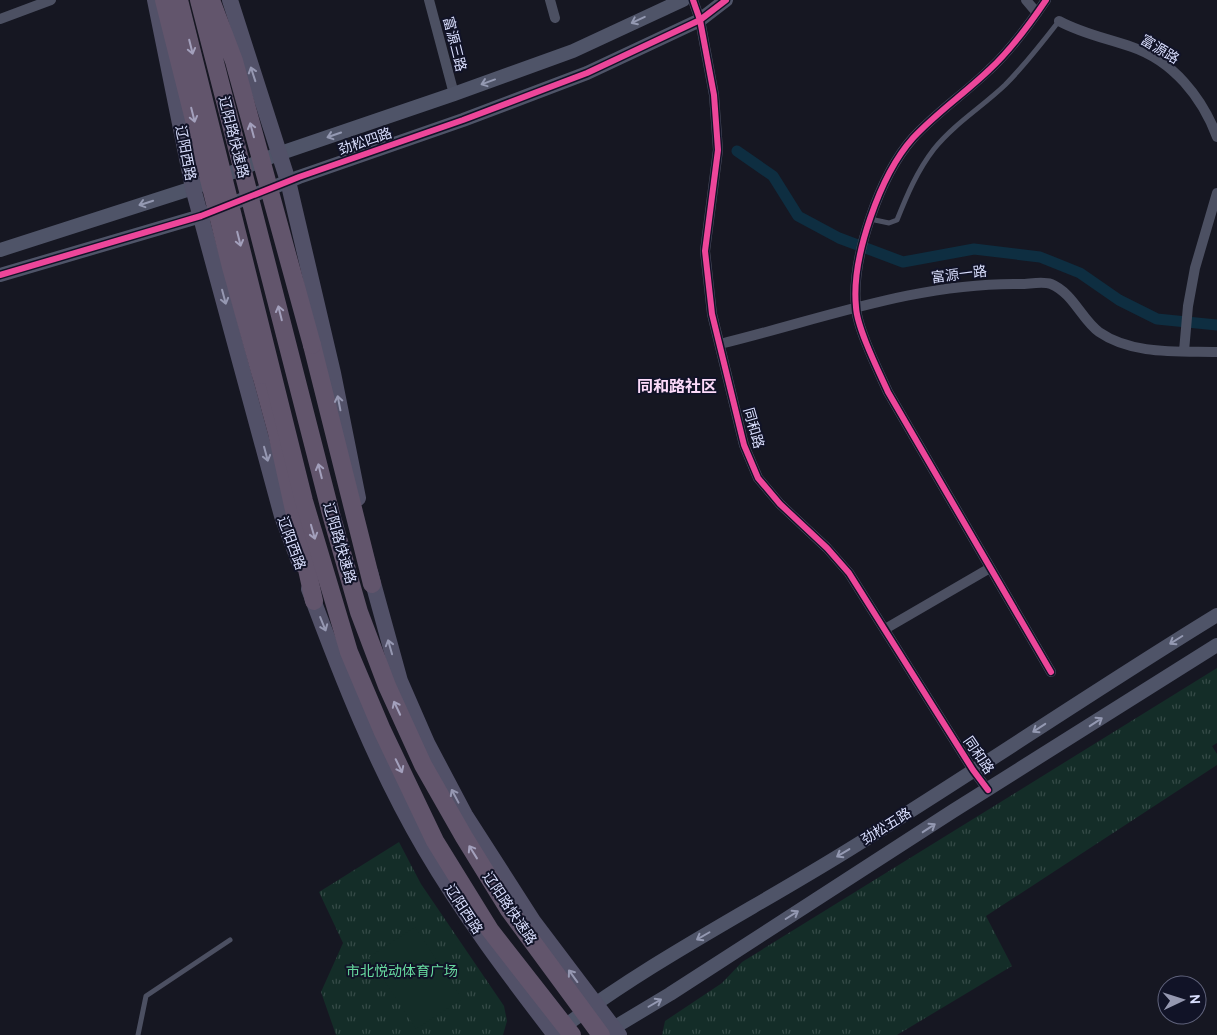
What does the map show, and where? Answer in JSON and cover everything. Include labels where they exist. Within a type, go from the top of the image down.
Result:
[{"type":"highway","points":[[164,0],[231,267],[277,433],[314,601]]},
{"type":"highway","name":"辽阳路快速路","points":[[179,0],[304,501],[349,652],[382,730],[435,841],[490,930],[572,1035]]},
{"type":"highway","name":"辽阳路快速路","points":[[200,0],[331,514],[359,612],[387,686],[423,765],[509,910],[609,1033]]},
{"type":"highway","points":[[211,0],[234,61],[312,345],[372,584]]},
{"type":"main road","name":"辽阳西路","points":[[155,0],[193,188],[282,516],[314,601],[368,738],[424,848],[474,926],[554,1035]]},
{"type":"main road","points":[[230,0],[288,182],[333,373],[356,487],[372,584],[400,681],[427,743],[466,815],[517,897],[594,1004],[609,1033]]},
{"type":"street","points":[[0,19],[51,0]]},
{"type":"street","name":"富源三路","points":[[429,0],[454,94]]},
{"type":"street","points":[[550,0],[555,18]]},
{"type":"street","name":"劲松四路","points":[[0,250],[193,188],[278,154],[573,51],[683,0]]},
{"type":"street","name":"同和路","points":[[693,0],[700,20],[714,95],[718,150],[705,251],[712,314],[744,445],[758,478],[780,504],[827,548],[848,573],[973,770],[988,790]]},
{"type":"street","name":"劲松四路","points":[[0,275],[201,216],[288,182],[463,120],[587,73],[700,20],[726,0]]},
{"type":"street","points":[[1026,0],[1037,13]]},
{"type":"street","points":[[1046,0],[988,71],[944,107],[911,140],[887,178],[866,230],[859,265],[856,308],[872,356],[888,392],[1051,672]]},
{"type":"street","name":"富源路","points":[[1059,20],[1079,32],[1132,47],[1160,61],[1181,78],[1197,97],[1210,118],[1217,137]]},
{"type":"street","points":[[1185,348],[1188,306],[1195,268],[1217,193]]},
{"type":"street","name":"富源一路","points":[[720,344],[856,308],[945,288],[984,283],[1050,284],[1074,302],[1098,332],[1133,348],[1185,348],[1217,352]]},
{"type":"street","points":[[885,629],[990,568]]},
{"type":"street","name":"劲松五路","points":[[554,1035],[594,1004],[662,960],[848,850],[1217,614]]},
{"type":"street","name":"劲松五路","points":[[609,1033],[1217,644]]},
{"type":"lane","points":[[870,219],[889,223],[897,220],[914,180],[934,150],[955,127],[1004,86],[1026,63],[1059,20]]},
{"type":"lane","points":[[138,1035],[146,996],[230,940]]},
{"type":"green space","points":[[1217,668],[1217,743],[1212,746],[1217,754],[1217,765],[986,916],[1012,966],[897,1035],[662,1035],[665,1021],[722,983],[742,962]]},
{"type":"green space","name":"市北悦动体育广场","points":[[399,842],[421,884],[504,1006],[507,1021],[503,1035],[336,1035],[321,992],[343,943],[319,892]]},
{"type":"green space","points":[[415,927],[462,999],[416,1029],[369,957]]},
{"type":"waterway","points":[[737,151],[773,176],[798,216],[839,238],[903,262],[974,249],[1040,257],[1080,273],[1119,300],[1157,319],[1217,325]]},
{"type":"cycle path","points":[[693,0],[700,20],[714,95],[718,150],[705,251],[712,314],[744,445],[758,478],[780,504],[827,548],[849,573],[973,770],[988,790]]},
{"type":"cycle path","points":[[0,275],[201,216],[299,177],[463,120],[587,73],[700,20],[726,0]]},
{"type":"cycle path","points":[[1046,0],[1005,54],[980,79],[913,138],[889,173],[870,218],[863,242],[858,265],[856,307],[860,326],[869,350],[888,392],[1051,672]]},
{"type":"district","name":"同和路社区","points":[[677,386]]}]
